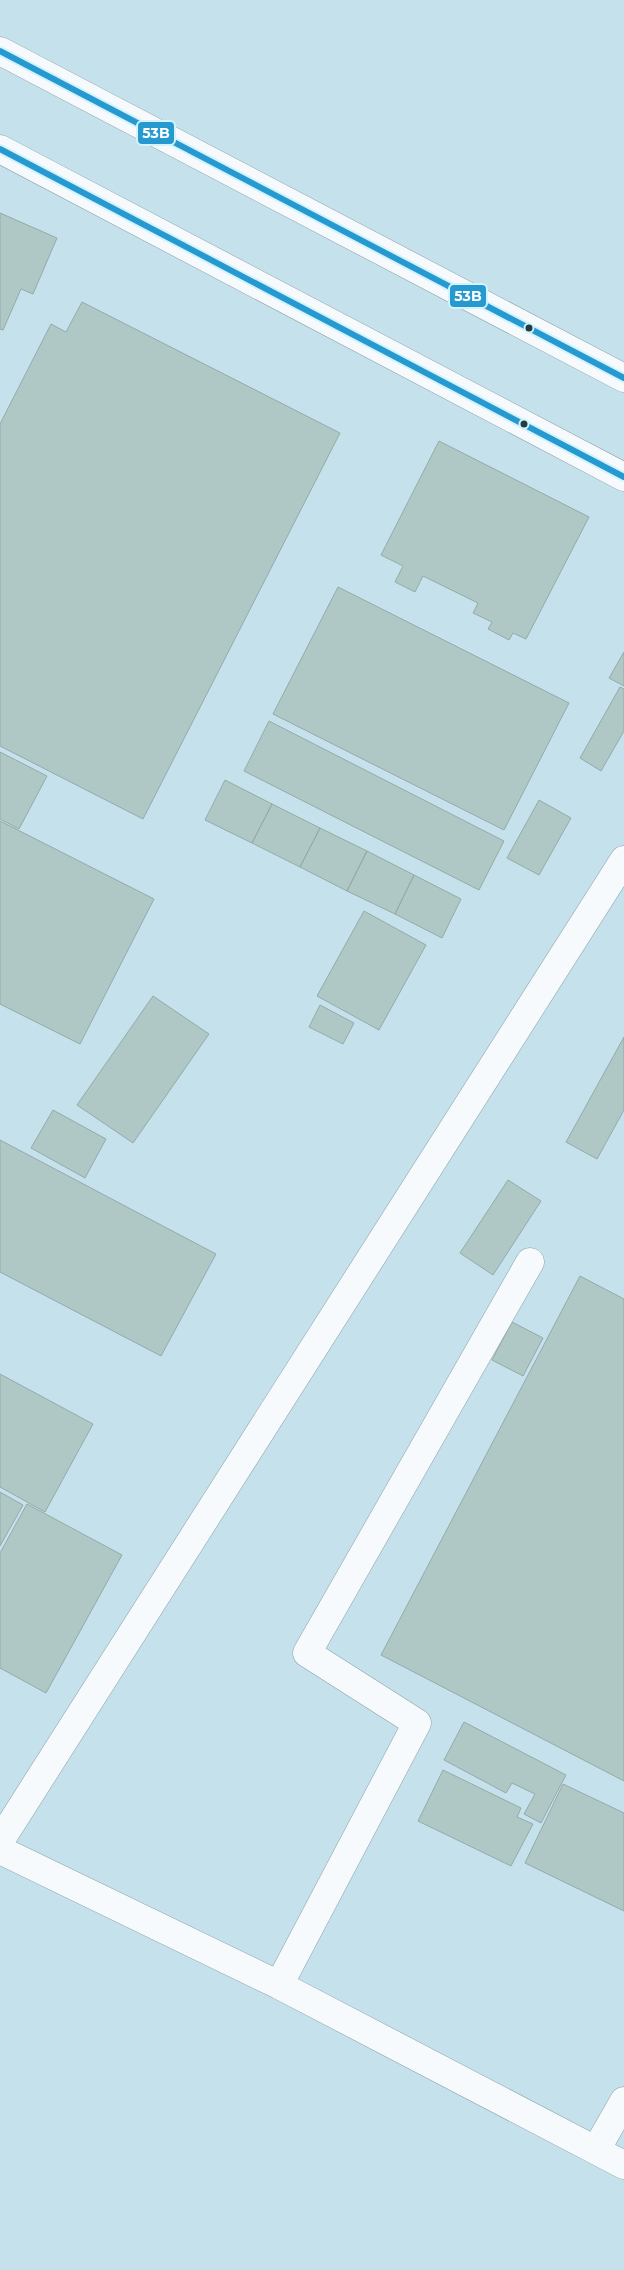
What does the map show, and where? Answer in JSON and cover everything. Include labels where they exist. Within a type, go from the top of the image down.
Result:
[{"type":"street","points":[[0,51],[624,378]]},
{"type":"street","points":[[0,150],[624,477]]},
{"type":"street","points":[[0,1841],[624,860]]},
{"type":"street","points":[[279,1985],[417,1723],[307,1653],[530,1262]]},
{"type":"street","points":[[0,1850],[279,1985],[624,2165]]},
{"type":"street","points":[[596,2150],[624,2101]]},
{"type":"building","points":[[0,213],[57,238],[33,294],[21,289],[3,330],[0,329]]},
{"type":"building","points":[[82,302],[340,433],[143,819],[0,746],[0,424],[51,324],[66,332]]},
{"type":"building","points":[[439,441],[589,517],[526,639],[513,633],[509,640],[488,629],[492,622],[473,613],[478,603],[423,576],[415,592],[395,582],[403,566],[381,555]]},
{"type":"building","points":[[338,587],[569,703],[504,830],[273,714]]},
{"type":"building","points":[[624,652],[624,686],[609,678]]},
{"type":"building","points":[[620,687],[624,689],[624,731],[601,771],[580,758]]},
{"type":"building","points":[[269,721],[504,841],[479,890],[244,771]]},
{"type":"building","points":[[0,752],[47,776],[19,829],[0,819]]},
{"type":"building","points":[[225,780],[272,804],[252,843],[205,820]]},
{"type":"building","points":[[539,800],[571,818],[539,875],[507,858]]},
{"type":"building","points":[[272,804],[320,828],[300,867],[252,843]]},
{"type":"building","points":[[0,821],[154,899],[80,1044],[0,1004]]},
{"type":"building","points":[[320,828],[367,851],[347,891],[300,867]]},
{"type":"building","points":[[367,851],[414,875],[395,914],[347,891]]},
{"type":"building","points":[[414,875],[461,899],[442,938],[395,914]]},
{"type":"building","points":[[364,911],[426,945],[379,1030],[317,996]]},
{"type":"building","points":[[153,996],[209,1034],[133,1143],[77,1105]]},
{"type":"building","points":[[320,1005],[354,1023],[343,1044],[309,1027]]},
{"type":"building","points":[[624,1037],[624,1110],[597,1159],[566,1142]]},
{"type":"building","points":[[53,1110],[106,1139],[85,1178],[31,1148]]},
{"type":"building","points":[[0,1140],[216,1254],[161,1356],[0,1272]]},
{"type":"building","points":[[508,1180],[541,1201],[493,1275],[460,1253]]},
{"type":"building","points":[[580,1276],[624,1299],[624,1781],[381,1655]]},
{"type":"building","points":[[512,1322],[543,1338],[523,1376],[492,1360]]},
{"type":"building","points":[[0,1374],[93,1424],[45,1512],[0,1487]]},
{"type":"building","points":[[0,1492],[23,1505],[0,1546]]},
{"type":"building","points":[[27,1504],[122,1555],[46,1693],[0,1668],[0,1553]]},
{"type":"building","points":[[464,1722],[566,1775],[541,1823],[524,1814],[535,1794],[512,1783],[506,1793],[444,1760]]},
{"type":"building","points":[[443,1770],[521,1808],[517,1817],[533,1824],[511,1866],[418,1821]]},
{"type":"building","points":[[563,1784],[624,1813],[624,1911],[525,1863]]},
{"type":"transit line","name":"53B","points":[[0,51],[624,378]]},
{"type":"transit line","name":"53B","points":[[0,149],[624,477]]}]
